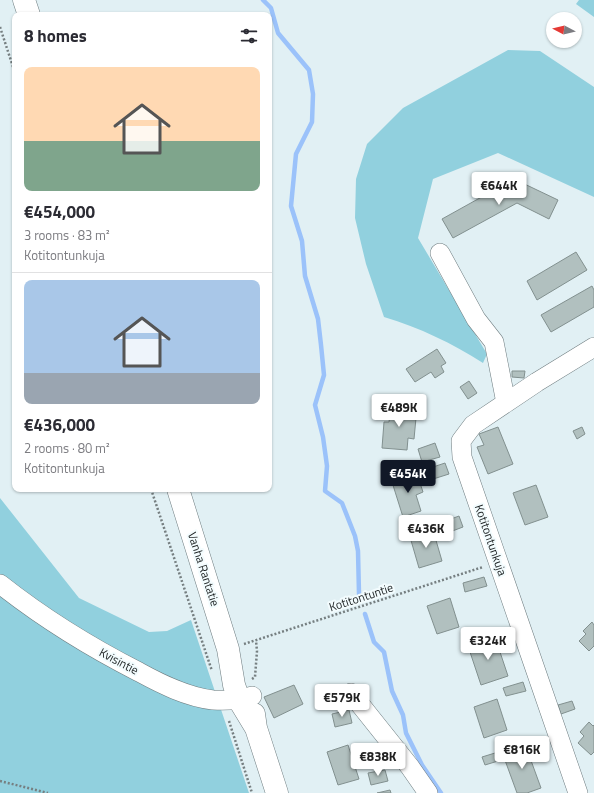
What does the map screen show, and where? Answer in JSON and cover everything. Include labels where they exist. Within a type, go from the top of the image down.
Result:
[{"type":"main road","points":[[24,0],[28,12]]},
{"type":"main road","name":"Vanha Rantatie","points":[[179,492],[228,649],[242,667],[249,691],[256,728],[277,793]]},
{"type":"street","points":[[440,253],[476,319],[494,342],[506,403]]},
{"type":"street","name":"Kotitontunkuja","points":[[578,793],[462,457],[461,441],[473,425],[594,347]]},
{"type":"street","name":"Kvisintie","points":[[0,584],[26,604],[104,655],[157,682],[177,690],[211,700],[249,691]]},
{"type":"street","points":[[351,693],[410,767],[428,793]]},
{"type":"path","points":[[0,27],[12,64]]},
{"type":"path","points":[[152,492],[199,633]]},
{"type":"path","name":"Kotitontuntie","points":[[228,649],[498,562]]},
{"type":"path","points":[[249,691],[258,651],[256,641]]},
{"type":"path","points":[[0,781],[48,793]]},
{"type":"shaded area","points":[[579,0],[594,0],[594,17],[576,4]]},
{"type":"shaded area","points":[[508,50],[540,51],[594,87],[594,197],[498,153],[433,179],[418,238],[487,354],[483,363],[460,349],[435,337],[384,317],[366,264],[355,218],[356,179],[367,144],[403,108]]},
{"type":"shaded area","points":[[0,498],[79,598],[149,632],[167,631],[191,620],[249,793],[0,793]]},
{"type":"building","points":[[514,179],[558,200],[549,219],[517,203],[453,238],[442,219]]},
{"type":"building","points":[[576,252],[587,270],[537,300],[527,281]]},
{"type":"building","points":[[592,286],[594,290],[594,307],[551,332],[541,315]]},
{"type":"building","points":[[437,349],[446,363],[441,366],[444,372],[435,378],[431,372],[415,382],[406,369]]},
{"type":"building","points":[[512,371],[525,371],[524,378],[512,377]]},
{"type":"building","points":[[469,381],[477,393],[468,399],[460,387]]},
{"type":"building","points":[[391,405],[413,407],[412,417],[416,418],[414,439],[408,438],[407,450],[382,448],[384,422],[389,422]]},
{"type":"building","points":[[498,427],[513,464],[488,474],[477,447],[484,445],[479,434]]},
{"type":"building","points":[[582,427],[585,434],[577,439],[573,431]]},
{"type":"building","points":[[435,443],[440,457],[422,462],[418,449]]},
{"type":"building","points":[[445,463],[449,474],[430,480],[427,469]]},
{"type":"building","points":[[417,474],[423,492],[416,495],[421,511],[403,517],[392,482]]},
{"type":"building","points":[[536,485],[548,517],[525,525],[513,493]]},
{"type":"building","points":[[459,516],[463,527],[447,533],[443,522]]},
{"type":"building","points":[[433,530],[442,561],[419,568],[410,537]]},
{"type":"building","points":[[484,577],[487,586],[465,592],[463,583]]},
{"type":"building","points":[[450,598],[459,627],[437,634],[427,606]]},
{"type":"building","points":[[592,622],[594,625],[594,646],[589,651],[579,641],[586,634],[583,631]]},
{"type":"building","points":[[495,637],[508,676],[481,685],[468,646]]},
{"type":"building","points":[[523,682],[526,691],[506,696],[503,688]]},
{"type":"building","points":[[294,685],[303,704],[274,718],[264,697]]},
{"type":"building","points":[[497,699],[507,730],[484,738],[474,707]]},
{"type":"building","points":[[572,701],[575,709],[561,714],[558,705]]},
{"type":"building","points":[[349,710],[352,723],[335,727],[332,714]]},
{"type":"building","points":[[589,722],[593,726],[594,725],[594,752],[591,755],[578,743],[584,736],[580,732]]},
{"type":"building","points":[[525,744],[541,788],[527,793],[517,793],[502,752]]},
{"type":"building","points":[[348,745],[359,779],[338,785],[327,752]]},
{"type":"building","points":[[495,753],[498,761],[485,765],[482,757]]},
{"type":"building","points":[[385,770],[388,781],[371,785],[368,773]]},
{"type":"building","points":[[390,790],[391,793],[377,793]]},
{"type":"waterway","points":[[263,0],[271,8],[278,33],[309,70],[313,94],[312,122],[296,154],[291,206],[302,241],[305,276],[318,319],[324,375],[315,405],[323,437],[327,466],[325,491],[342,503],[355,536],[358,551],[359,594]]},
{"type":"waterway","points":[[365,614],[374,642],[384,652],[392,691],[403,715],[406,733],[422,765],[441,793]]}]
